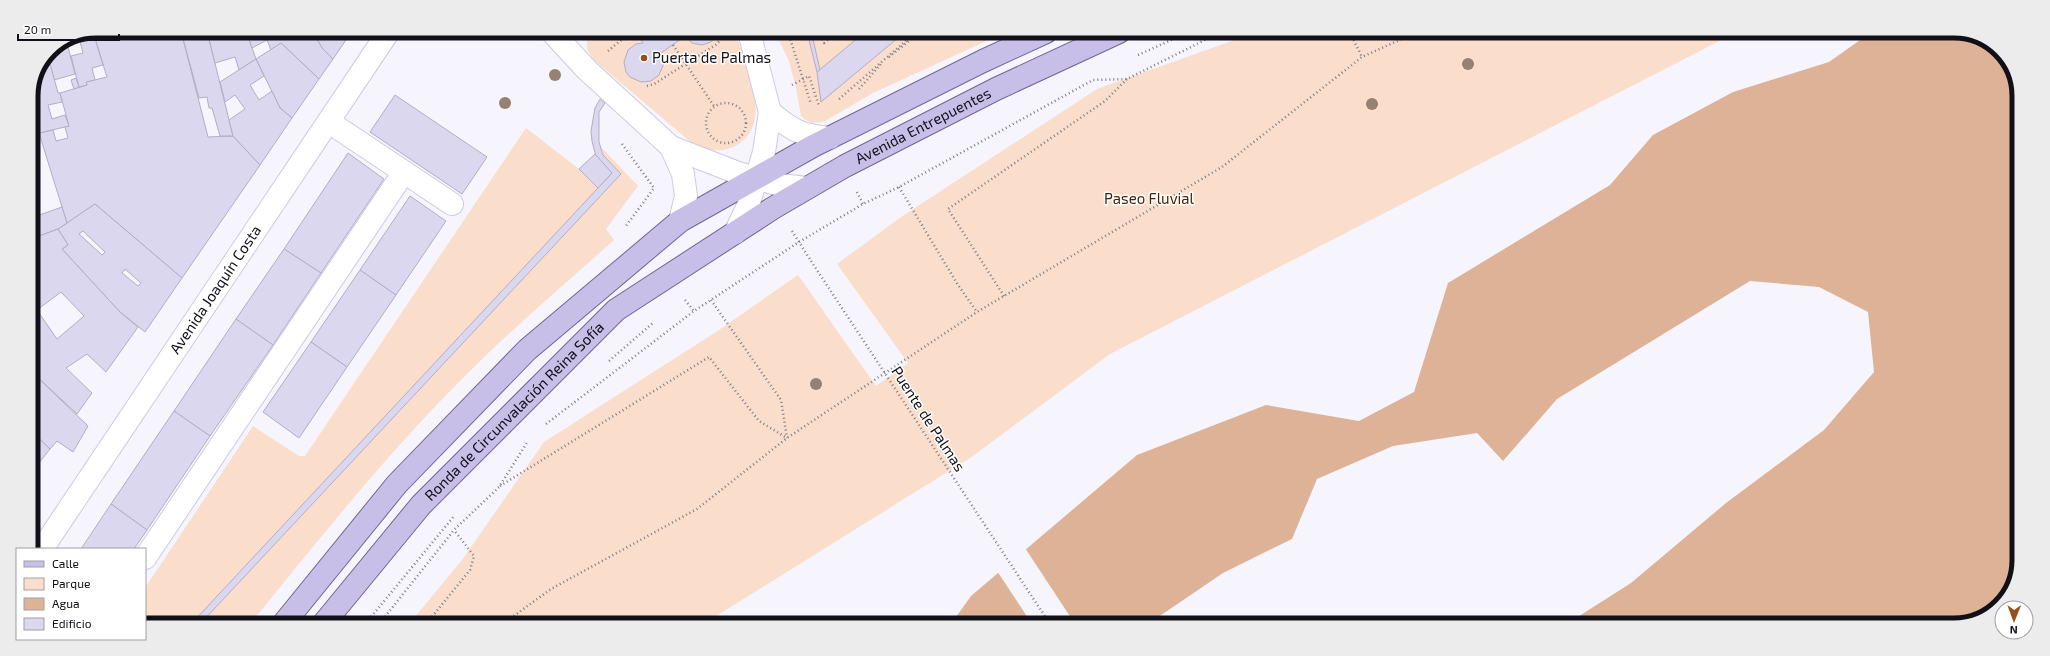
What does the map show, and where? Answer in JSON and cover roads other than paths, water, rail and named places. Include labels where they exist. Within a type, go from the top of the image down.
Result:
[{"type":"main road","name":"Avenida Entrepuentes","points":[[756,178],[830,138],[983,61],[1033,38]]},
{"type":"main road","name":"Avenida Entrepuentes","points":[[735,233],[807,188],[996,89],[1106,38]]},
{"type":"main road","name":"Ronda de Circunvalación Reina Sofía","points":[[288,618],[397,484],[527,350],[680,221],[756,178]]},
{"type":"main road","name":"Ronda de Circunvalación Reina Sofía","points":[[328,618],[421,505],[616,310],[735,233]]},
{"type":"street","name":"Avenida Joaquín Costa","points":[[43,548],[385,38]]},
{"type":"street","points":[[558,38],[587,70],[671,147],[703,161],[756,178],[780,185],[807,188]]},
{"type":"street","points":[[735,233],[748,206],[764,152],[770,112],[751,38]]},
{"type":"street","points":[[770,112],[792,130],[809,136],[830,138]]},
{"type":"street","points":[[329,122],[452,204]]},
{"type":"street","points":[[671,147],[683,174],[686,196],[680,221]]},
{"type":"street","points":[[146,557],[404,172]]},
{"type":"water","points":[[1863,38],[1962,38],[1976,42],[1992,52],[1998,58],[2008,74],[2012,92],[2012,568],[2006,586],[1996,600],[1989,606],[1973,615],[1962,618],[1576,618],[1631,583],[1726,503],[1824,430],[1874,372],[1868,312],[1819,287],[1750,281],[1557,399],[1503,461],[1477,433],[1393,446],[1317,479],[1292,539],[1223,573],[1157,618],[955,618],[971,596],[1137,455],[1266,405],[1359,421],[1414,392],[1448,283],[1610,185],[1653,135],[1733,92],[1829,62]]},
{"type":"place","name":"Puerta de Palmas","points":[[644,58]]},
{"type":"park label","name":"Paseo Fluvial","points":[[1149,199]]}]
